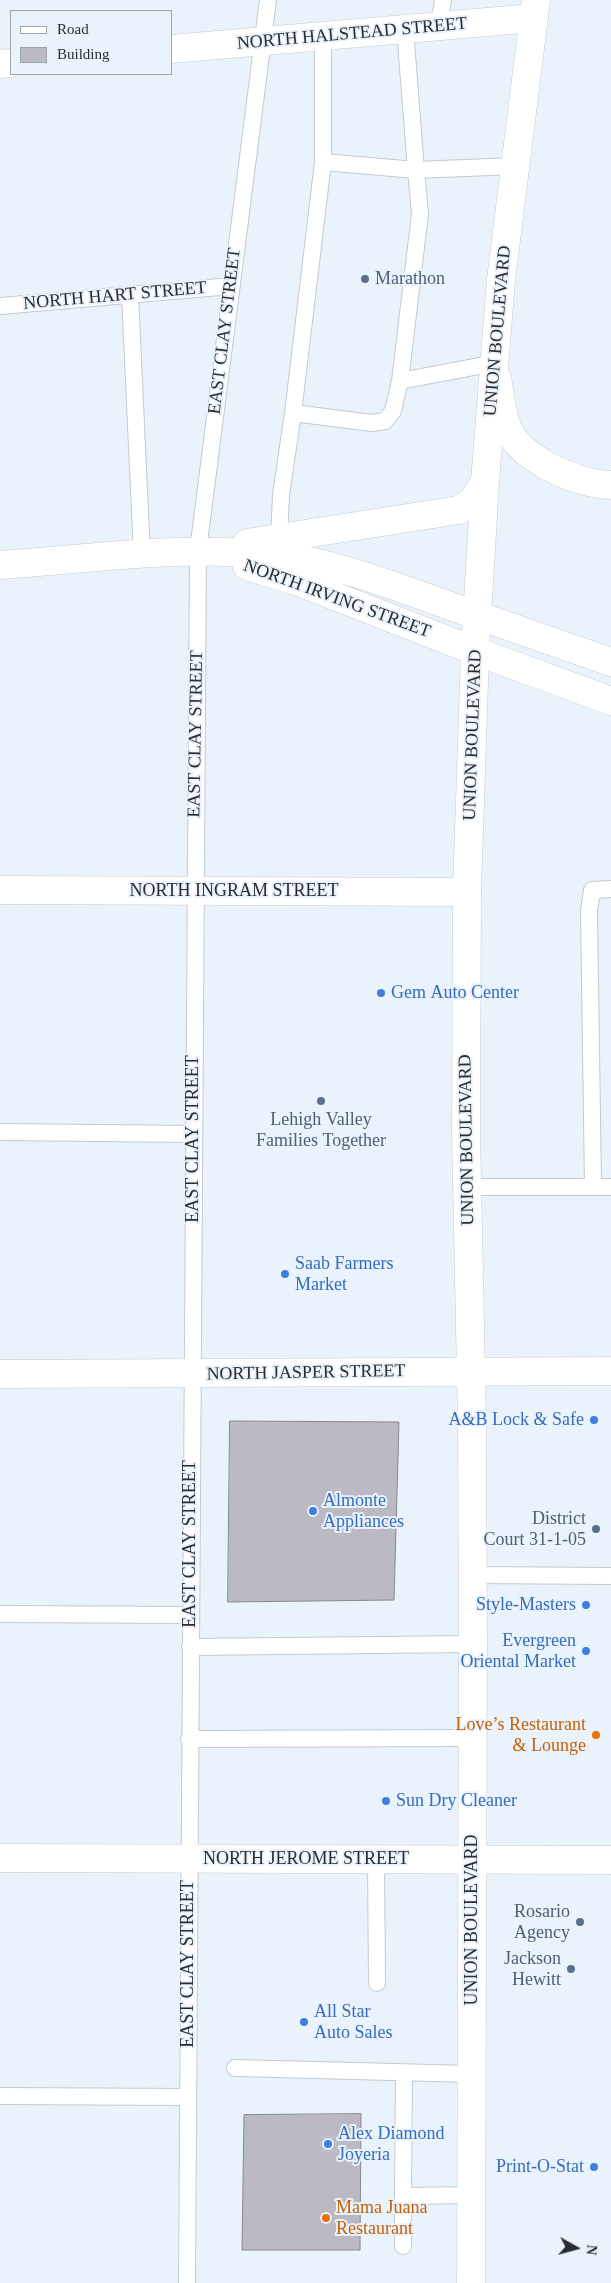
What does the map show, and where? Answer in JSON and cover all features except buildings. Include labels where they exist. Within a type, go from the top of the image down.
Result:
[{"type":"main road","name":"NORTH HALSTEAD STREET","points":[[172,49],[405,29],[441,13],[535,9]]},
{"type":"main road","name":"UNION BOULEVARD","points":[[471,2283],[473,1575],[467,1187],[467,892],[476,651],[485,482],[501,280],[535,9]]},
{"type":"main road","points":[[495,363],[506,425],[517,441],[551,469],[577,478],[611,485]]},
{"type":"main road","points":[[198,551],[459,510],[472,502],[485,482]]},
{"type":"main road","name":"NORTH IRVING STREET","points":[[198,551],[296,581],[611,701]]},
{"type":"main road","name":"NORTH IRVING STREET","points":[[0,565],[198,551],[262,554],[336,568],[611,662]]},
{"type":"main road","name":"NORTH INGRAM STREET","points":[[0,890],[467,892]]},
{"type":"main road","name":"NORTH JASPER STREET","points":[[0,1374],[611,1372]]},
{"type":"main road","name":"NORTH JEROME STREET","points":[[0,1858],[611,1860]]},
{"type":"lane","name":"EAST CLAY STREET","points":[[187,2283],[188,1858],[198,551],[268,0]]},
{"type":"lane","points":[[293,413],[372,422],[385,421],[393,411],[400,381],[420,214],[405,29]]},
{"type":"lane","points":[[279,539],[281,495],[293,413],[323,162],[323,36]]},
{"type":"lane","points":[[323,162],[416,170],[515,166]]},
{"type":"lane","name":"NORTH HART STREET","points":[[0,306],[231,286]]},
{"type":"lane","points":[[130,295],[142,555]]},
{"type":"lane","points":[[400,381],[495,363]]},
{"type":"lane","points":[[593,1186],[588,911],[592,890],[611,889]]},
{"type":"lane","points":[[0,1132],[193,1134]]},
{"type":"lane","points":[[467,1187],[611,1187]]},
{"type":"lane","points":[[473,1575],[611,1576]]},
{"type":"lane","points":[[0,1614],[190,1615]]},
{"type":"lane","points":[[190,1647],[473,1644]]},
{"type":"lane","points":[[189,1739],[472,1738]]},
{"type":"lane","points":[[376,1859],[377,1983]]},
{"type":"lane","points":[[235,2068],[472,2074]]},
{"type":"lane","points":[[404,2072],[404,2246]]},
{"type":"lane","points":[[0,2096],[187,2097]]},
{"type":"lane","points":[[403,2196],[472,2195]]},
{"type":"place","name":"Marathon","points":[[365,279]]},
{"type":"place","name":"Gem Auto Center","points":[[381,993]]},
{"type":"place","name":"Lehigh Valley Families Together","points":[[321,1101]]},
{"type":"place","name":"Saab Farmers Market","points":[[285,1274]]},
{"type":"place","name":"A&B Lock & Safe","points":[[594,1420]]},
{"type":"place","name":"Almonte Appliances","points":[[313,1511]]},
{"type":"place","name":"District Court 31-1-05","points":[[596,1529]]},
{"type":"place","name":"Style-Masters","points":[[586,1605]]},
{"type":"place","name":"Evergreen Oriental Market","points":[[586,1651]]},
{"type":"place","name":"Love’s Restaurant & Lounge","points":[[596,1735]]},
{"type":"place","name":"Sun Dry Cleaner","points":[[386,1801]]},
{"type":"place","name":"Rosario Agency","points":[[580,1922]]},
{"type":"place","name":"Jackson Hewitt","points":[[571,1969]]},
{"type":"place","name":"All Star Auto Sales","points":[[304,2022]]},
{"type":"place","name":"Alex Diamond Joyeria","points":[[328,2144]]},
{"type":"place","name":"Print-O-Stat","points":[[594,2167]]},
{"type":"place","name":"Mama Juana Restaurant","points":[[326,2218]]}]
